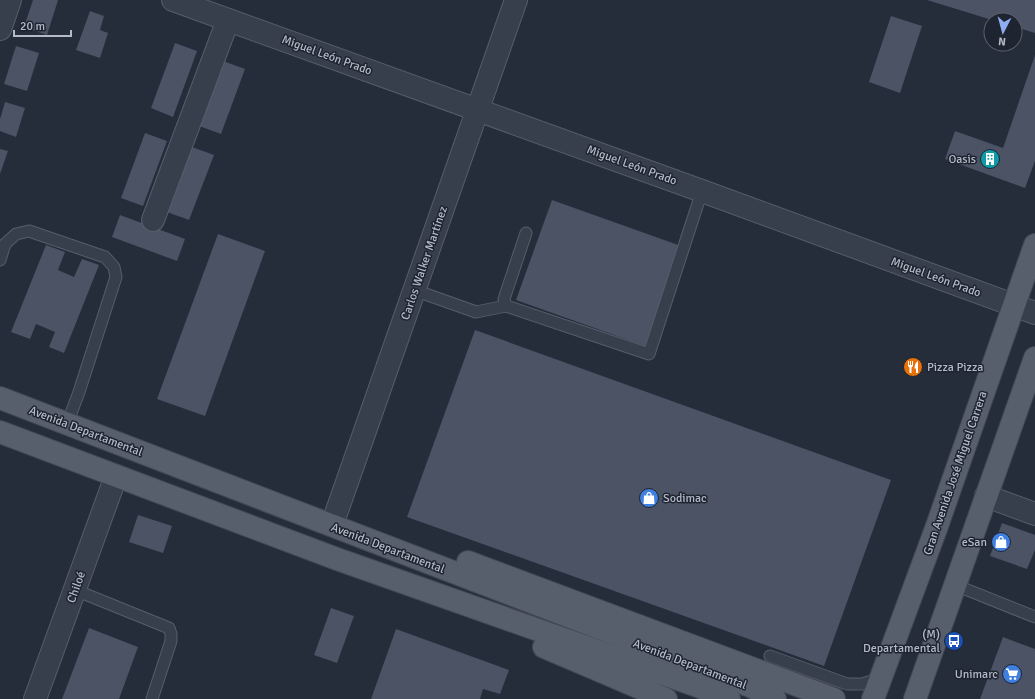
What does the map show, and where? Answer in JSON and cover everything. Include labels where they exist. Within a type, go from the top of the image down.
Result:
[{"type":"main road","name":"Gran Avenida José Miguel Carrera","points":[[873,699],[937,526],[1035,245]]},
{"type":"main road","points":[[915,699],[1035,358]]},
{"type":"main road","name":"Avenida Departamental","points":[[0,398],[750,686],[775,699]]},
{"type":"main road","name":"Avenida Departamental","points":[[0,432],[337,559],[729,699]]},
{"type":"main road","points":[[362,538],[412,547],[471,563],[834,699]]},
{"type":"main road","points":[[337,559],[431,604],[560,653],[666,699]]},
{"type":"street","points":[[0,29],[10,0]]},
{"type":"street","name":"Miguel León Prado","points":[[173,0],[1035,313]]},
{"type":"street","name":"Carlos Walker Martínez","points":[[332,526],[516,0]]},
{"type":"street","points":[[153,220],[228,20]]},
{"type":"street","name":"Chiloé","points":[[35,699],[116,476]]},
{"type":"street","points":[[986,496],[1035,514]]},
{"type":"lane","points":[[414,290],[476,312],[506,306],[649,354],[702,191]]},
{"type":"lane","points":[[0,260],[5,244],[16,234],[29,231],[105,257],[114,267],[116,276],[79,392],[66,424]]},
{"type":"lane","points":[[506,306],[504,299],[526,233]]},
{"type":"lane","points":[[955,585],[1035,617]]},
{"type":"lane","points":[[75,590],[170,628],[172,634],[171,642],[152,699]]},
{"type":"lane","points":[[770,656],[847,684],[872,682],[881,677]]},
{"type":"building","points":[[33,0],[58,0],[47,35],[24,27]]},
{"type":"building","points":[[927,0],[1035,0],[1035,33],[1023,29],[1023,12],[983,12],[983,17]]},
{"type":"building","points":[[90,11],[104,16],[100,30],[108,33],[100,58],[76,50]]},
{"type":"building","points":[[891,16],[922,26],[900,93],[869,82]]},
{"type":"building","points":[[175,43],[197,51],[173,117],[151,108]]},
{"type":"building","points":[[16,46],[39,53],[27,91],[4,84]]},
{"type":"building","name":"Oasis","points":[[1035,55],[1035,161],[1025,188],[945,159],[955,131],[1003,148]]},
{"type":"building","points":[[223,61],[245,69],[221,134],[199,126]]},
{"type":"building","points":[[5,102],[25,108],[16,137],[0,131],[0,119]]},
{"type":"building","points":[[145,133],[167,141],[143,206],[121,198]]},
{"type":"building","points":[[192,147],[214,155],[189,220],[167,212]]},
{"type":"building","points":[[0,149],[8,151],[0,174]]},
{"type":"building","points":[[552,200],[681,246],[645,346],[516,300]]},
{"type":"building","points":[[120,215],[185,239],[177,261],[112,237]]},
{"type":"building","points":[[218,234],[265,251],[205,416],[157,399]]},
{"type":"building","points":[[46,245],[65,252],[58,270],[74,277],[82,259],[99,265],[64,353],[49,347],[55,332],[36,324],[30,339],[11,332]]},
{"type":"building","name":"Sodimac","points":[[475,330],[891,480],[824,666],[407,517]]},
{"type":"building","points":[[138,515],[172,526],[163,553],[129,542]]},
{"type":"building","points":[[1002,523],[1035,535],[1035,550],[1027,569],[990,556]]},
{"type":"building","points":[[331,608],[354,616],[337,663],[314,655]]},
{"type":"building","points":[[89,628],[138,647],[119,699],[62,699]]},
{"type":"building","points":[[396,629],[509,670],[500,694],[483,689],[480,699],[371,699]]},
{"type":"building","name":"Unimarc","points":[[1003,637],[1035,649],[1035,699],[980,699]]},
{"type":"place","name":"Oasis","points":[[990,159]]},
{"type":"place","name":"Pizza Pizza","points":[[913,367]]},
{"type":"place","name":"Sodimac","points":[[649,498]]},
{"type":"place","name":"eSan","points":[[1001,542]]},
{"type":"place","name":"(M) Departamental","points":[[954,641]]},
{"type":"place","name":"Unimarc","points":[[1012,674]]}]
